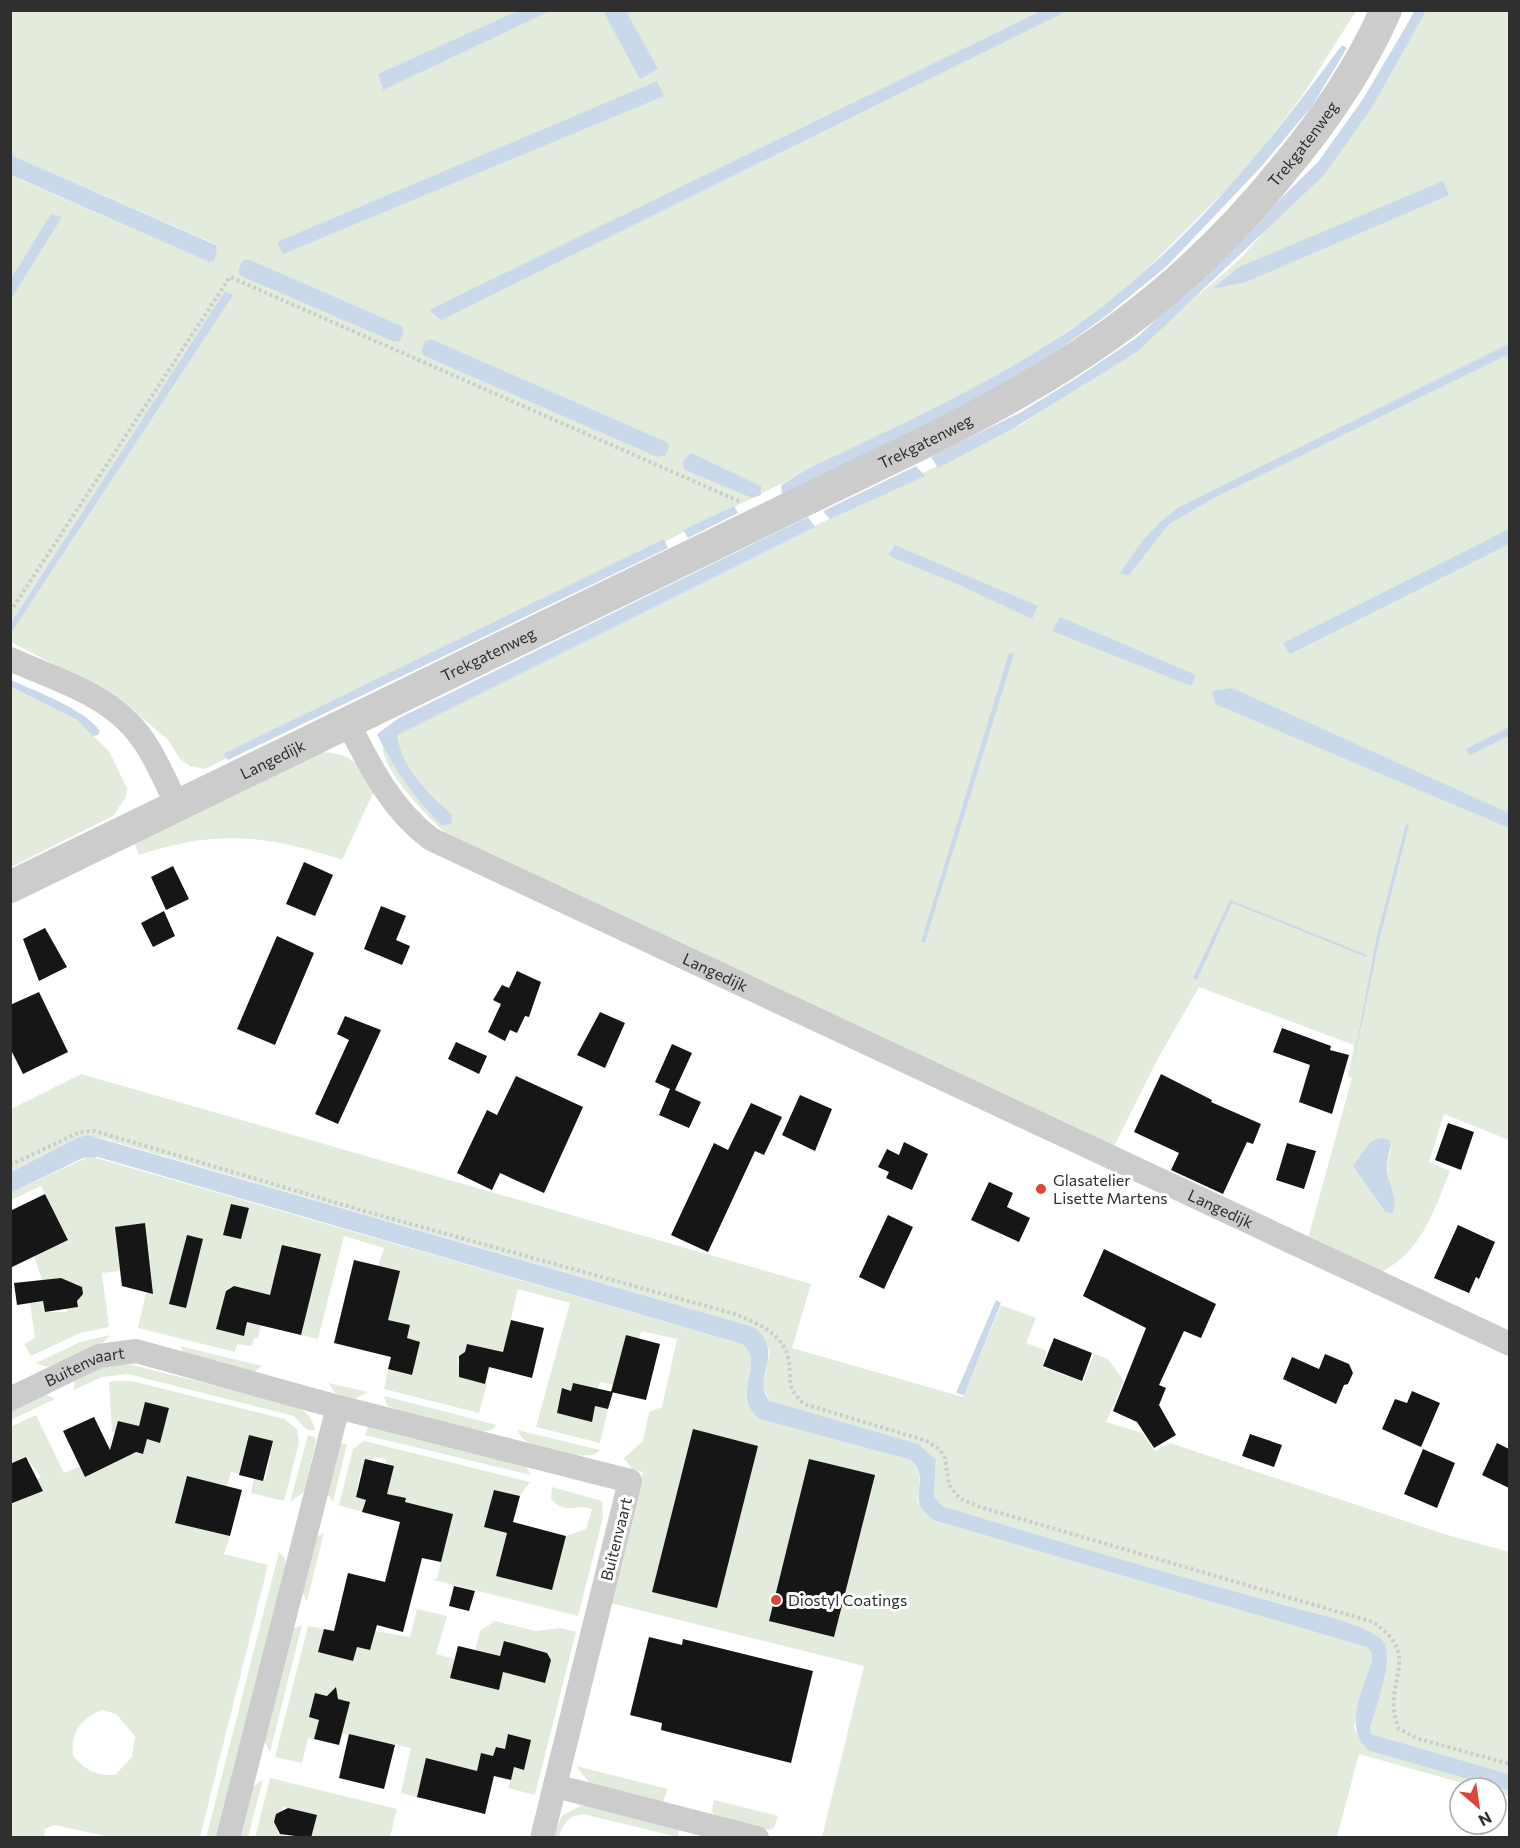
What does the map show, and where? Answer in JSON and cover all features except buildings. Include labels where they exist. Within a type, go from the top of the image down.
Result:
[{"type":"street","name":"Trekgatenweg","points":[[348,723],[1000,405],[1063,368],[1153,304],[1204,258],[1255,205],[1318,129],[1370,46],[1386,10]]},
{"type":"street","points":[[10,659],[93,696],[117,711],[130,723],[150,752],[178,806]]},
{"type":"street","name":"Langedijk","points":[[10,887],[348,723],[388,795],[408,819],[431,838],[1509,1344]]},
{"type":"street","name":"Buitenvaart","points":[[10,1399],[99,1356],[136,1351],[338,1407],[630,1481],[542,1838]]},
{"type":"street","points":[[228,1838],[338,1407]]},
{"type":"street","points":[[555,1786],[757,1838]]},
{"type":"path","points":[[10,612],[230,277],[740,501],[759,524]]},
{"type":"path","points":[[10,1165],[80,1132],[95,1131],[364,1211],[735,1314],[768,1329],[788,1355],[789,1383],[794,1394],[804,1404],[927,1441],[940,1450],[945,1458],[949,1485],[961,1499],[1023,1520],[1373,1622],[1386,1631],[1398,1646],[1400,1657],[1392,1705],[1399,1729],[1419,1739],[1509,1764]]},
{"type":"shaded area","points":[[11,11],[1356,11],[1303,95],[1244,172],[1134,282],[1093,314],[1011,370],[205,769],[190,766],[180,759],[168,740],[120,699],[11,642],[10,175],[209,262],[214,260],[217,251],[215,244],[11,155]],"holes":[[[248,259],[402,326],[404,332],[400,341],[394,342],[242,276],[238,269],[242,261]],[[431,339],[667,442],[657,457],[424,356],[421,351],[425,341]]]},
{"type":"shaded area","points":[[1414,11],[1509,11],[1509,1140],[1444,1114],[1429,1162],[1450,1171],[1424,1231],[1405,1255],[1392,1266],[1377,1274],[1307,1242],[1352,1078],[1348,1076],[1354,1045],[1199,987],[1156,1062],[1114,1146],[451,837],[422,810],[401,785],[386,761],[383,746],[386,737],[1022,424],[1141,344],[1239,260],[1300,191],[1390,61]],"holes":[[[1391,1149],[1387,1163],[1392,1214],[1385,1212],[1353,1166]]]},
{"type":"shaded area","points":[[11,687],[77,720],[109,751],[127,788],[126,797],[113,816],[11,867]]},
{"type":"shaded area","points":[[319,752],[347,757],[358,766],[375,789],[342,860],[289,845],[241,838],[193,841],[139,855],[135,845],[137,838]]},
{"type":"shaded area","points":[[81,1074],[811,1284],[792,1348],[963,1397],[1001,1305],[1036,1318],[1026,1343],[1047,1351],[1042,1367],[1083,1382],[1094,1354],[1108,1359],[1124,1381],[1106,1422],[1142,1433],[1155,1451],[1170,1443],[1444,1534],[1509,1552],[1509,1774],[1371,1734],[1370,1729],[1386,1661],[1375,1634],[1320,1614],[1125,1562],[942,1506],[934,1496],[936,1460],[821,1417],[770,1401],[763,1386],[770,1351],[754,1327],[98,1137],[77,1138],[11,1172],[11,1109]]},
{"type":"shaded area","points":[[90,1156],[742,1344],[749,1352],[751,1361],[747,1400],[759,1419],[911,1460],[919,1474],[917,1501],[936,1521],[1366,1647],[1371,1652],[1372,1659],[1354,1728],[1370,1751],[1457,1776],[1448,1776],[1448,1779],[1359,1754],[1337,1837],[822,1837],[864,1666],[611,1603],[643,1472],[633,1470],[624,1458],[643,1441],[649,1412],[662,1407],[677,1339],[641,1331],[639,1339],[626,1335],[613,1385],[600,1382],[598,1389],[573,1383],[571,1391],[562,1389],[557,1413],[591,1421],[595,1406],[608,1409],[600,1443],[536,1427],[570,1303],[518,1289],[503,1352],[468,1344],[465,1354],[459,1356],[458,1363],[462,1367],[459,1377],[487,1384],[479,1413],[384,1389],[388,1369],[412,1375],[407,1338],[388,1320],[378,1266],[384,1248],[344,1236],[318,1339],[261,1325],[258,1338],[254,1338],[252,1346],[237,1344],[235,1352],[138,1328],[146,1292],[121,1286],[120,1271],[102,1273],[109,1327],[80,1333],[31,1356],[24,1344],[35,1338],[30,1303],[43,1302],[45,1312],[67,1312],[67,1309],[78,1307],[77,1298],[82,1287],[75,1283],[65,1284],[61,1278],[42,1280],[34,1256],[68,1239],[41,1186],[11,1200],[11,1193]]},
{"type":"shaded area","points":[[110,1335],[92,1350],[64,1362],[48,1366],[36,1363],[80,1342]]},
{"type":"shaded area","points":[[180,1346],[262,1366],[254,1372],[184,1354]]},
{"type":"shaded area","points":[[114,1365],[132,1365],[298,1406],[310,1417],[315,1428],[313,1431],[306,1429],[294,1416],[128,1374],[102,1377],[74,1390],[75,1380],[95,1369]]},
{"type":"shaded area","points":[[132,1381],[284,1419],[297,1429],[299,1443],[284,1501],[251,1493],[254,1479],[265,1481],[273,1442],[249,1435],[239,1474],[231,1472],[227,1486],[187,1476],[175,1522],[230,1536],[224,1554],[268,1565],[200,1837],[111,1837],[54,1825],[45,1829],[44,1837],[11,1837],[11,1504],[43,1491],[37,1479],[41,1477],[26,1457],[11,1464],[10,1427],[36,1415],[64,1473],[80,1466],[85,1477],[116,1462],[107,1445],[142,1454],[147,1439],[160,1443],[145,1402],[139,1426],[118,1421],[115,1432],[112,1432],[109,1382]],"holes":[[[102,1710],[116,1714],[135,1736],[132,1757],[115,1775],[96,1773],[82,1765],[73,1756],[75,1733],[83,1722]]]},
{"type":"shaded area","points":[[328,1383],[368,1392],[355,1399],[335,1393]]},
{"type":"shaded area","points":[[45,1394],[55,1399],[11,1420],[11,1408]]},
{"type":"shaded area","points":[[384,1396],[497,1425],[483,1432],[394,1409],[387,1405]]},
{"type":"shaded area","points":[[368,1426],[525,1465],[531,1475],[365,1435]]},
{"type":"shaded area","points":[[517,1430],[600,1450],[587,1455],[556,1451],[529,1443]]},
{"type":"shaded area","points":[[308,1435],[315,1437],[316,1441],[304,1492],[290,1502]]},
{"type":"shaded area","points":[[364,1441],[530,1482],[520,1496],[494,1490],[484,1527],[507,1533],[498,1566],[511,1570],[509,1579],[552,1590],[566,1536],[586,1529],[592,1509],[560,1506],[551,1498],[552,1487],[602,1501],[603,1518],[578,1616],[434,1580],[437,1578],[452,1514],[405,1502],[405,1498],[387,1494],[386,1459],[375,1457],[360,1473],[356,1497],[366,1500],[362,1512],[339,1505],[353,1449]]},
{"type":"shaded area","points":[[341,1443],[347,1444],[333,1502],[325,1491]]},
{"type":"shaded area","points":[[324,1533],[307,1601],[301,1590],[314,1538]]},
{"type":"shaded area","points":[[279,1552],[284,1557],[286,1565],[217,1837],[206,1838]]},
{"type":"shaded area","points":[[417,1609],[447,1616],[436,1654],[455,1659],[458,1646],[475,1650],[480,1631],[495,1621],[535,1631],[561,1628],[576,1632],[535,1795],[508,1788],[514,1767],[523,1770],[531,1740],[509,1734],[505,1749],[496,1747],[493,1756],[481,1753],[477,1771],[427,1758],[417,1797],[401,1793],[411,1748],[340,1733],[350,1702],[338,1699],[337,1694],[327,1696],[315,1693],[309,1717],[319,1720],[314,1739],[308,1738],[302,1763],[275,1757],[308,1626],[324,1629],[319,1652],[353,1661],[357,1647],[370,1650],[375,1631],[410,1637]]},
{"type":"shaded area","points":[[302,1625],[270,1752],[264,1740],[292,1629]]},
{"type":"shaded area","points":[[576,1766],[668,1789],[663,1802],[590,1783]]},
{"type":"shaded area","points":[[270,1778],[397,1809],[390,1837],[311,1837],[316,1815],[283,1807],[277,1833],[290,1837],[255,1838]]},
{"type":"shaded area","points":[[263,1779],[248,1837],[238,1838],[252,1788]]},
{"type":"shaded area","points":[[714,1800],[778,1816],[774,1828],[769,1830],[715,1816],[712,1811]]},
{"type":"shaded area","points":[[580,1806],[589,1806],[679,1830],[678,1837],[583,1814],[570,1819],[564,1825],[559,1837],[552,1838],[562,1816]]},
{"type":"water","points":[[518,11],[550,11],[383,90],[378,74]]},
{"type":"water","points":[[603,11],[626,11],[658,69],[640,79]]},
{"type":"water","points":[[1041,11],[1067,11],[441,320],[429,310]]},
{"type":"water","points":[[1415,11],[1426,11],[1371,109],[1323,176],[1138,351],[1014,428],[938,468],[931,457],[1021,412],[1075,379],[1136,338],[1170,307],[1318,162],[1363,99]]},
{"type":"water","points":[[1342,45],[1347,48],[1312,106],[1261,167],[1167,266],[1106,316],[1046,359],[1002,386],[782,495],[781,485],[808,469],[997,375],[1069,331],[1103,306],[1137,278],[1201,217],[1260,151]]},
{"type":"water","points":[[657,81],[664,96],[283,254],[277,242]]},
{"type":"water","points":[[11,155],[216,245],[214,261],[209,262],[11,175]]},
{"type":"water","points":[[1443,181],[1449,195],[1246,282],[1212,289],[1239,267]]},
{"type":"water","points":[[51,214],[62,217],[11,299],[11,279]]},
{"type":"water","points":[[248,259],[402,326],[404,332],[400,341],[394,342],[241,276],[238,270],[242,261]]},
{"type":"water","points":[[225,291],[233,295],[11,633],[11,623]]},
{"type":"water","points":[[431,339],[667,442],[669,446],[666,455],[657,457],[424,356],[421,351],[425,341]]},
{"type":"water","points":[[1509,344],[1509,354],[1214,498],[1169,524],[1129,575],[1120,574],[1146,537],[1181,506]]},
{"type":"water","points":[[691,453],[761,486],[761,495],[752,498],[685,470],[682,462]]},
{"type":"water","points":[[916,466],[925,476],[830,519],[823,511]]},
{"type":"water","points":[[734,506],[738,513],[688,538],[683,530]]},
{"type":"water","points":[[808,517],[815,527],[397,735],[410,770],[425,789],[452,815],[451,824],[442,826],[405,783],[390,759],[377,734],[399,718]]},
{"type":"water","points":[[1509,529],[1509,544],[1290,654],[1283,643]]},
{"type":"water","points":[[664,539],[668,548],[228,760],[223,754]]},
{"type":"water","points":[[895,545],[1038,606],[1032,619],[955,583],[891,557],[889,554]]},
{"type":"water","points":[[1060,617],[1196,675],[1191,686],[1052,631]]},
{"type":"water","points":[[1009,653],[1014,654],[925,942],[921,942]]},
{"type":"water","points":[[11,680],[72,708],[93,723],[100,731],[98,735],[93,736],[77,720],[11,687]]},
{"type":"water","points":[[1232,688],[1509,813],[1509,828],[1215,704],[1212,691]]},
{"type":"water","points":[[1509,727],[1509,736],[1470,755],[1466,749]]},
{"type":"water","points":[[1406,824],[1409,825],[1380,937],[1351,1074],[1377,935]]},
{"type":"water","points":[[1230,900],[1367,955],[1366,957],[1232,903],[1197,980],[1193,978]]},
{"type":"water","points":[[88,1135],[754,1327],[768,1347],[764,1383],[765,1392],[770,1401],[918,1444],[936,1460],[934,1496],[942,1506],[1331,1618],[1374,1634],[1385,1644],[1387,1663],[1370,1729],[1371,1734],[1509,1774],[1509,1791],[1508,1776],[1457,1776],[1370,1751],[1361,1742],[1357,1731],[1357,1708],[1372,1660],[1371,1652],[1366,1647],[936,1521],[920,1506],[918,1498],[920,1476],[911,1460],[759,1419],[747,1400],[751,1361],[749,1352],[742,1344],[98,1157],[83,1158],[11,1193],[11,1172],[77,1138]]},
{"type":"water","points":[[1381,1138],[1390,1140],[1387,1171],[1395,1202],[1392,1214],[1385,1212],[1353,1166],[1370,1142]]},
{"type":"water","points":[[996,1300],[1001,1303],[964,1395],[956,1393]]},
{"type":"place","name":"Glasatelier Lisette Martens","points":[[1041,1189]]},
{"type":"place","name":"Diostyl Coatings","points":[[776,1600]]}]
